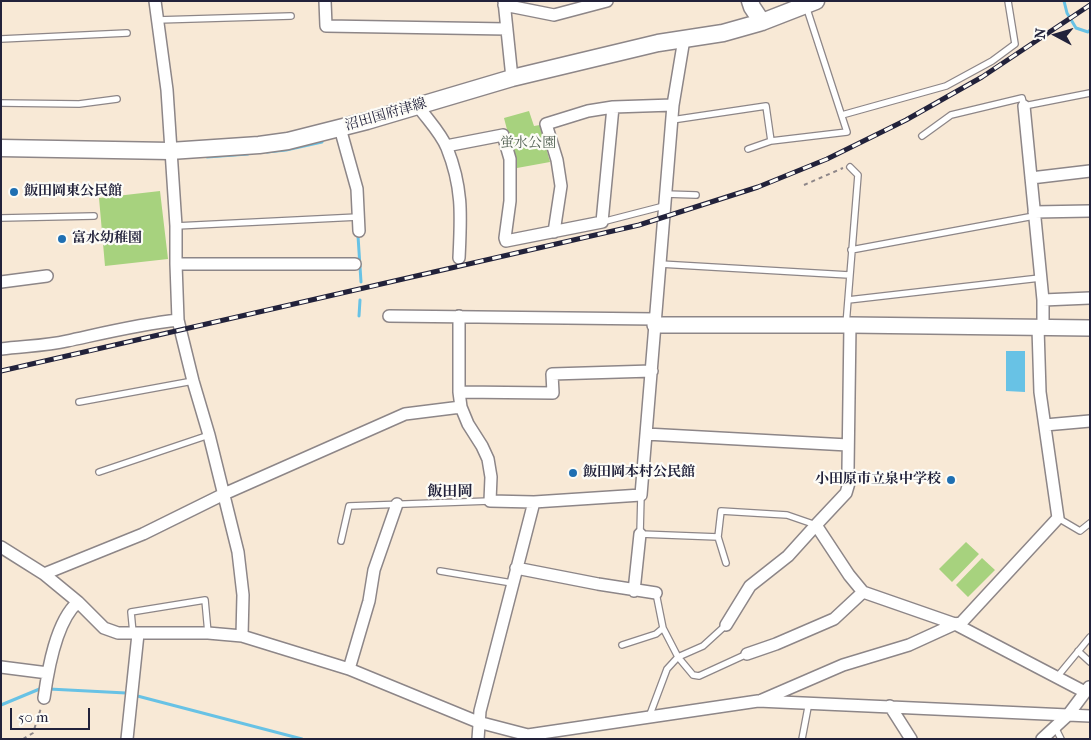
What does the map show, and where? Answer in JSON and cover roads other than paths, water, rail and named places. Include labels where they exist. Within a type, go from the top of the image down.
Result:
[{"type":"main road","points":[[750,1],[762,22]]},
{"type":"main road","points":[[761,1],[762,22]]},
{"type":"main road","name":"沼田国府津線","points":[[1,148],[170,151],[273,144],[340,128],[512,78],[658,43],[722,33],[762,22],[811,4]]},
{"type":"street","points":[[155,1],[167,90],[176,226],[178,320],[193,381],[210,435],[238,552],[243,595],[242,636]]},
{"type":"street","points":[[325,1],[326,26],[507,29]]},
{"type":"street","points":[[512,78],[504,3],[554,15],[601,2]]},
{"type":"street","points":[[459,316],[459,392],[461,407],[468,424],[488,459],[491,477],[490,502],[534,502],[641,495],[673,105],[684,39]]},
{"type":"street","points":[[554,232],[561,186],[557,160],[546,124],[588,111],[613,107],[673,105]]},
{"type":"street","points":[[418,106],[446,146],[460,190],[462,210],[459,258]]},
{"type":"street","points":[[758,701],[843,665],[908,645],[961,623],[1058,518],[1040,392],[1043,300],[1024,106]]},
{"type":"street","points":[[446,146],[503,135],[510,159],[510,201],[506,241],[602,222],[613,107]]},
{"type":"street","points":[[340,128],[357,190],[359,231]]},
{"type":"street","points":[[1032,178],[1090,171]]},
{"type":"street","points":[[1034,214],[1090,211]]},
{"type":"street","points":[[176,264],[355,264]]},
{"type":"street","points":[[1,282],[47,276]]},
{"type":"street","points":[[1043,300],[1090,298]]},
{"type":"street","points":[[389,316],[1090,328]]},
{"type":"street","points":[[1,349],[66,342],[92,334],[149,323],[178,320]]},
{"type":"street","points":[[726,625],[750,586],[788,556],[846,493],[849,484],[848,325]]},
{"type":"street","points":[[459,392],[553,392],[552,374],[652,370]]},
{"type":"street","points":[[44,574],[142,534],[224,494],[405,414],[461,407]]},
{"type":"street","points":[[1045,425],[1090,421]]},
{"type":"street","points":[[646,434],[848,445]]},
{"type":"street","points":[[478,739],[480,711],[534,502]]},
{"type":"street","points":[[349,669],[369,601],[374,570],[397,504]]},
{"type":"street","points":[[816,525],[849,575],[863,592],[955,624],[1057,677],[1087,689],[1068,715],[1042,739]]},
{"type":"street","points":[[634,591],[640,534]]},
{"type":"street","points":[[1,547],[44,574],[78,602],[104,628],[118,633],[135,634],[208,633],[242,636],[349,669],[478,722],[517,735],[538,734],[758,701],[1090,716]]},
{"type":"street","points":[[516,568],[634,591],[656,593]]},
{"type":"street","points":[[747,654],[776,644],[834,619],[863,592]]},
{"type":"street","points":[[1,668],[45,687],[59,631],[71,608],[78,602]]},
{"type":"street","points":[[127,739],[135,634]]},
{"type":"street","points":[[890,706],[911,739]]},
{"type":"lane","points":[[842,115],[946,86],[992,61],[1015,44],[1008,1]]},
{"type":"lane","points":[[748,149],[771,141],[847,132],[811,4]]},
{"type":"lane","points":[[157,20],[292,16]]},
{"type":"lane","points":[[1,38],[127,33]]},
{"type":"lane","points":[[922,136],[951,115],[1022,98],[1024,106],[1090,93]]},
{"type":"lane","points":[[1,103],[79,104],[118,99]]},
{"type":"lane","points":[[672,120],[766,106],[771,141]]},
{"type":"lane","points":[[848,325],[849,275],[858,176],[850,167]]},
{"type":"lane","points":[[665,194],[696,195]]},
{"type":"lane","points":[[602,222],[664,206]]},
{"type":"lane","points":[[851,250],[1034,214]]},
{"type":"lane","points":[[1,218],[94,216]]},
{"type":"lane","points":[[176,226],[358,216]]},
{"type":"lane","points":[[660,264],[849,275]]},
{"type":"lane","points":[[848,300],[1040,278]]},
{"type":"lane","points":[[79,402],[193,381]]},
{"type":"lane","points":[[99,472],[210,435]]},
{"type":"lane","points":[[641,495],[640,534],[718,537]]},
{"type":"lane","points":[[341,541],[349,506],[490,502]]},
{"type":"lane","points":[[726,563],[718,537],[720,511],[787,515],[816,525]]},
{"type":"lane","points":[[1058,518],[1080,531],[1090,523]]},
{"type":"lane","points":[[440,572],[512,583]]},
{"type":"lane","points":[[656,593],[662,628],[678,658],[692,676],[699,676],[747,654]]},
{"type":"lane","points":[[135,634],[131,612],[205,600],[208,633]]},
{"type":"lane","points":[[649,717],[667,669],[678,658],[703,646],[726,625]]},
{"type":"lane","points":[[622,645],[656,634],[662,628]]},
{"type":"lane","points":[[1057,677],[1090,637]]},
{"type":"lane","points":[[1078,651],[1090,662]]},
{"type":"lane","points":[[802,739],[809,702]]},
{"type":"lane","points":[[1055,727],[1061,739]]},
{"type":"water","points":[[1006,351],[1025,351],[1025,392],[1006,391]]},
{"type":"waterway","points":[[1064,1],[1067,13],[1076,28],[1088,32],[1090,30]]},
{"type":"waterway","points":[[267,152],[322,142]]},
{"type":"waterway","points":[[207,157],[248,154]]},
{"type":"waterway","points":[[358,236],[361,282]]},
{"type":"waterway","points":[[359,316],[360,300]]},
{"type":"waterway","points":[[1,705],[42,688]]},
{"type":"waterway","points":[[49,689],[126,693],[302,739]]},
{"type":"railway","points":[[1,371],[639,225],[758,187],[827,159],[906,120],[982,77],[1090,5]]},
{"type":"place","name":"飯田岡東公民館","points":[[14,192]]},
{"type":"place","name":"富水幼稚園","points":[[62,239]]},
{"type":"place","name":"飯田岡本村公民館","points":[[573,473]]},
{"type":"place","name":"小田原市立泉中学校","points":[[951,480]]},
{"type":"district","name":"飯田岡","points":[[450,492]]},
{"type":"park label","name":"蛍水公園","points":[[528,144]]}]
